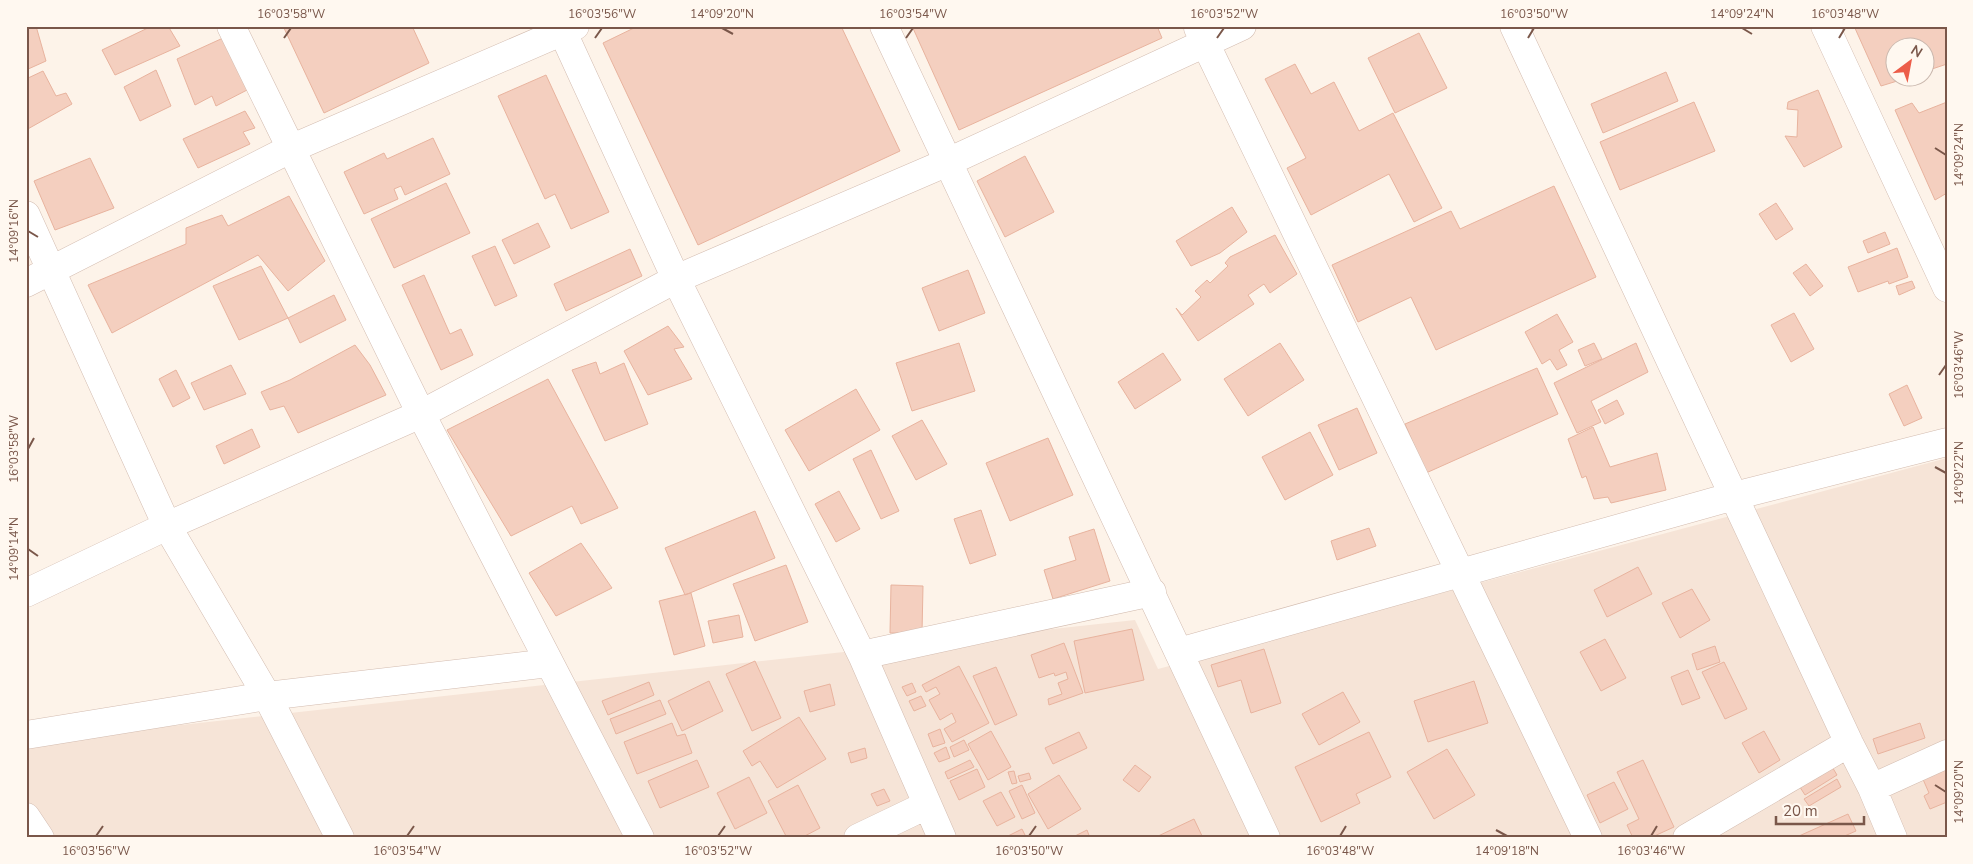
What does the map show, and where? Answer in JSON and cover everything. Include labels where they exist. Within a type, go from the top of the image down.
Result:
[{"type":"street","points":[[231,26],[421,414],[640,838]]},
{"type":"street","points":[[884,26],[1152,592],[1266,838]]},
{"type":"street","points":[[26,593],[167,526],[421,414],[676,279],[948,162],[1202,35],[1242,26]]},
{"type":"street","points":[[1514,26],[1849,743],[1872,788],[1893,838]]},
{"type":"street","points":[[1825,26],[1947,288]]},
{"type":"street","points":[[26,283],[290,149],[566,28],[676,279],[862,655],[942,838]]},
{"type":"street","points":[[1202,35],[1588,838]]},
{"type":"street","points":[[26,215],[167,526],[267,696],[340,838]]},
{"type":"street","points":[[1179,652],[1734,496],[1947,442]]},
{"type":"street","points":[[862,655],[1152,592]]},
{"type":"street","points":[[26,734],[267,696],[549,663]]},
{"type":"street","points":[[1687,838],[1849,743]]},
{"type":"street","points":[[1872,788],[1947,754]]},
{"type":"street","points":[[858,838],[927,805]]},
{"type":"street","points":[[26,817],[40,838]]},
{"type":"shaded area","points":[[1947,458],[1947,838],[26,838],[26,742],[1135,620],[1158,669]]},
{"type":"building","points":[[26,26],[36,26],[46,61],[26,70]]},
{"type":"building","points":[[152,26],[168,26],[180,46],[115,75],[102,50]]},
{"type":"building","points":[[283,26],[412,26],[429,63],[324,113]]},
{"type":"building","points":[[638,26],[841,26],[900,151],[698,245],[603,43]]},
{"type":"building","points":[[912,26],[1157,26],[1162,38],[959,130]]},
{"type":"building","points":[[1854,26],[1947,26],[1947,64],[1936,68],[1936,38],[1886,38],[1886,84],[1881,86]]},
{"type":"building","points":[[1419,33],[1447,88],[1395,113],[1368,58]]},
{"type":"building","points":[[223,38],[249,89],[216,106],[212,96],[195,105],[177,59]]},
{"type":"building","points":[[1295,64],[1311,94],[1334,82],[1359,131],[1393,113],[1442,208],[1414,222],[1389,174],[1311,215],[1287,168],[1306,158],[1265,79]]},
{"type":"building","points":[[156,70],[171,106],[140,121],[124,87]]},
{"type":"building","points":[[43,71],[56,96],[66,93],[72,104],[26,130],[26,79]]},
{"type":"building","points":[[1666,72],[1678,101],[1603,133],[1591,104]]},
{"type":"building","points":[[546,75],[609,212],[571,229],[555,194],[545,199],[498,96]]},
{"type":"building","points":[[1818,90],[1842,147],[1804,167],[1785,136],[1797,137],[1798,110],[1787,109],[1788,102]]},
{"type":"building","points":[[1694,102],[1715,151],[1620,190],[1600,142]]},
{"type":"building","points":[[1947,102],[1947,193],[1935,200],[1895,110],[1912,103],[1919,113]]},
{"type":"building","points":[[245,111],[255,128],[243,132],[250,144],[198,168],[183,139]]},
{"type":"building","points":[[433,138],[450,174],[405,195],[401,186],[394,189],[398,199],[364,214],[344,172],[384,153],[387,159]]},
{"type":"building","points":[[1025,156],[1054,212],[1005,237],[977,181]]},
{"type":"building","points":[[90,158],[114,208],[55,230],[34,181]]},
{"type":"building","points":[[446,183],[470,233],[394,268],[371,219]]},
{"type":"building","points":[[1554,186],[1596,277],[1436,350],[1411,297],[1358,322],[1332,265],[1451,211],[1460,229]]},
{"type":"building","points":[[289,196],[325,261],[288,291],[258,255],[112,333],[88,285],[186,244],[186,228],[222,215],[228,226]]},
{"type":"building","points":[[1776,203],[1793,229],[1776,240],[1759,214]]},
{"type":"building","points":[[1232,207],[1247,232],[1220,253],[1191,266],[1176,241]]},
{"type":"building","points":[[538,223],[550,247],[514,264],[502,240]]},
{"type":"building","points":[[1885,232],[1890,244],[1868,253],[1863,241]]},
{"type":"building","points":[[1275,235],[1297,274],[1270,293],[1264,284],[1248,295],[1254,304],[1198,341],[1176,308],[1182,315],[1201,297],[1195,291],[1207,280],[1210,283],[1228,266],[1225,263],[1230,257]]},
{"type":"building","points":[[495,246],[517,296],[495,306],[472,256]]},
{"type":"building","points":[[1897,248],[1908,277],[1889,284],[1888,281],[1858,292],[1848,267]]},
{"type":"building","points":[[630,249],[642,276],[566,311],[554,284]]},
{"type":"building","points":[[1806,264],[1823,286],[1810,296],[1793,273]]},
{"type":"building","points":[[261,266],[288,318],[239,340],[213,286]]},
{"type":"building","points":[[968,270],[985,313],[939,331],[922,288]]},
{"type":"building","points":[[424,275],[450,334],[461,329],[473,355],[441,370],[402,285]]},
{"type":"building","points":[[1912,281],[1915,288],[1899,295],[1896,286]]},
{"type":"building","points":[[334,295],[346,320],[300,343],[288,318]]},
{"type":"building","points":[[1794,313],[1814,349],[1791,362],[1771,325]]},
{"type":"building","points":[[1557,314],[1573,342],[1559,350],[1567,365],[1557,370],[1550,359],[1542,364],[1525,332]]},
{"type":"building","points":[[668,326],[684,347],[674,349],[692,379],[648,395],[624,351]]},
{"type":"building","points":[[959,343],[975,391],[912,411],[896,363]]},
{"type":"building","points":[[1280,343],[1304,380],[1248,416],[1224,379]]},
{"type":"building","points":[[1594,343],[1602,359],[1585,366],[1578,350]]},
{"type":"building","points":[[1636,343],[1648,372],[1591,401],[1601,422],[1577,433],[1554,383]]},
{"type":"building","points":[[355,345],[370,365],[386,395],[298,433],[284,406],[270,410],[261,392],[290,380]]},
{"type":"building","points":[[1163,353],[1181,380],[1135,409],[1118,382]]},
{"type":"building","points":[[596,362],[600,374],[624,363],[648,424],[605,441],[572,370]]},
{"type":"building","points":[[231,365],[246,394],[204,410],[191,383]]},
{"type":"building","points":[[1537,368],[1558,414],[1426,473],[1405,424]]},
{"type":"building","points":[[176,370],[190,398],[173,407],[159,379]]},
{"type":"building","points":[[548,379],[618,508],[581,524],[572,506],[511,536],[447,430]]},
{"type":"building","points":[[1907,385],[1922,418],[1904,426],[1889,394]]},
{"type":"building","points":[[856,389],[880,430],[809,471],[785,430]]},
{"type":"building","points":[[1617,400],[1624,414],[1605,424],[1598,410]]},
{"type":"building","points":[[1357,408],[1377,453],[1339,470],[1318,425]]},
{"type":"building","points":[[922,420],[947,464],[916,480],[892,436]]},
{"type":"building","points":[[1593,427],[1610,467],[1657,453],[1666,490],[1611,503],[1608,497],[1594,499],[1586,476],[1582,478],[1568,439]]},
{"type":"building","points":[[252,429],[260,447],[224,464],[216,446]]},
{"type":"building","points":[[1310,432],[1333,475],[1285,500],[1262,457]]},
{"type":"building","points":[[1048,438],[1073,495],[1010,521],[986,463]]},
{"type":"building","points":[[871,450],[899,511],[881,519],[853,459]]},
{"type":"building","points":[[839,491],[860,529],[836,542],[815,504]]},
{"type":"building","points":[[981,510],[996,555],[970,564],[954,519]]},
{"type":"building","points":[[755,511],[775,558],[685,595],[665,548]]},
{"type":"building","points":[[1369,528],[1376,546],[1337,560],[1331,541]]},
{"type":"building","points":[[1094,529],[1110,581],[1053,599],[1044,570],[1076,560],[1069,537]]},
{"type":"building","points":[[581,543],[612,588],[556,616],[529,573]]},
{"type":"building","points":[[786,565],[808,622],[755,641],[733,584]]},
{"type":"building","points":[[1638,567],[1652,594],[1607,617],[1594,590]]},
{"type":"building","points":[[891,585],[923,586],[922,633],[890,633]]},
{"type":"building","points":[[1692,589],[1710,620],[1680,638],[1662,603]]},
{"type":"building","points":[[691,593],[705,646],[674,655],[659,601]]},
{"type":"building","points":[[739,615],[743,637],[713,643],[708,621]]},
{"type":"building","points":[[1132,629],[1144,680],[1085,693],[1074,641]]},
{"type":"building","points":[[1605,639],[1626,678],[1601,691],[1580,652]]},
{"type":"building","points":[[1064,643],[1083,693],[1049,705],[1048,699],[1062,694],[1058,683],[1068,679],[1066,672],[1055,676],[1054,673],[1039,678],[1031,655]]},
{"type":"building","points":[[1715,646],[1720,662],[1697,670],[1692,654]]},
{"type":"building","points":[[1264,649],[1281,703],[1251,713],[1241,680],[1218,687],[1211,665]]},
{"type":"building","points":[[755,661],[781,718],[752,731],[726,674]]},
{"type":"building","points":[[1724,662],[1747,709],[1725,719],[1702,672]]},
{"type":"building","points":[[959,666],[989,723],[952,742],[944,729],[956,722],[952,713],[940,720],[929,700],[940,694],[936,687],[926,692],[922,685]]},
{"type":"building","points":[[996,667],[1017,715],[995,725],[973,676]]},
{"type":"building","points":[[1688,670],[1700,698],[1682,705],[1671,677]]},
{"type":"building","points":[[709,681],[723,711],[682,731],[668,701]]},
{"type":"building","points":[[1474,681],[1488,723],[1428,742],[1414,701]]},
{"type":"building","points":[[649,682],[654,695],[608,715],[602,701]]},
{"type":"building","points":[[912,683],[916,692],[907,696],[902,687]]},
{"type":"building","points":[[830,684],[835,705],[810,712],[804,691]]},
{"type":"building","points":[[1343,692],[1360,722],[1319,745],[1302,714]]},
{"type":"building","points":[[921,696],[926,706],[914,711],[909,701]]},
{"type":"building","points":[[660,700],[666,714],[616,734],[610,719]]},
{"type":"building","points":[[799,717],[826,759],[777,788],[760,761],[752,766],[743,751]]},
{"type":"building","points":[[672,723],[677,736],[685,734],[692,753],[637,774],[624,742]]},
{"type":"building","points":[[1920,723],[1925,738],[1878,754],[1873,739]]},
{"type":"building","points":[[940,729],[945,743],[933,747],[928,734]]},
{"type":"building","points":[[991,731],[1011,767],[988,780],[968,744]]},
{"type":"building","points":[[1764,731],[1780,760],[1759,773],[1742,743]]},
{"type":"building","points":[[1079,732],[1087,748],[1053,764],[1045,748]]},
{"type":"building","points":[[1369,732],[1391,777],[1356,794],[1360,803],[1321,822],[1295,767]]},
{"type":"building","points":[[964,740],[969,750],[954,757],[950,747]]},
{"type":"building","points":[[946,747],[950,758],[939,762],[934,753]]},
{"type":"building","points":[[865,748],[867,758],[851,763],[848,753]]},
{"type":"building","points":[[1447,749],[1475,795],[1434,819],[1407,772]]},
{"type":"building","points":[[697,760],[709,787],[660,808],[648,781]]},
{"type":"building","points":[[970,760],[974,767],[948,779],[945,772]]},
{"type":"building","points":[[1643,760],[1674,827],[1650,838],[1633,838],[1627,825],[1639,819],[1617,772]]},
{"type":"building","points":[[1828,760],[1837,775],[1805,795],[1796,781]]},
{"type":"building","points":[[1135,765],[1151,777],[1139,792],[1123,780]]},
{"type":"building","points":[[1947,766],[1947,802],[1930,809],[1924,796],[1929,793],[1922,777]]},
{"type":"building","points":[[977,769],[985,787],[959,800],[950,781]]},
{"type":"building","points":[[1014,771],[1017,783],[1012,784],[1008,772]]},
{"type":"building","points":[[1029,773],[1031,779],[1020,782],[1018,776]]},
{"type":"building","points":[[1059,775],[1081,809],[1048,829],[1028,794]]},
{"type":"building","points":[[749,777],[767,813],[735,829],[717,793]]},
{"type":"building","points":[[1837,779],[1841,787],[1809,806],[1804,799]]},
{"type":"building","points":[[1614,782],[1628,809],[1600,823],[1587,795]]},
{"type":"building","points":[[798,785],[820,828],[801,838],[787,838],[768,801]]},
{"type":"building","points":[[1022,785],[1035,813],[1022,819],[1009,791]]},
{"type":"building","points":[[884,789],[890,801],[877,806],[871,794]]},
{"type":"building","points":[[1001,792],[1015,817],[997,826],[983,801]]},
{"type":"building","points":[[1848,814],[1856,831],[1840,838],[1800,838],[1799,836]]},
{"type":"building","points":[[1194,819],[1203,838],[1154,838]]},
{"type":"building","points":[[1022,829],[1025,835],[1019,838],[1004,838]]},
{"type":"building","points":[[1087,830],[1090,838],[1071,838]]}]
